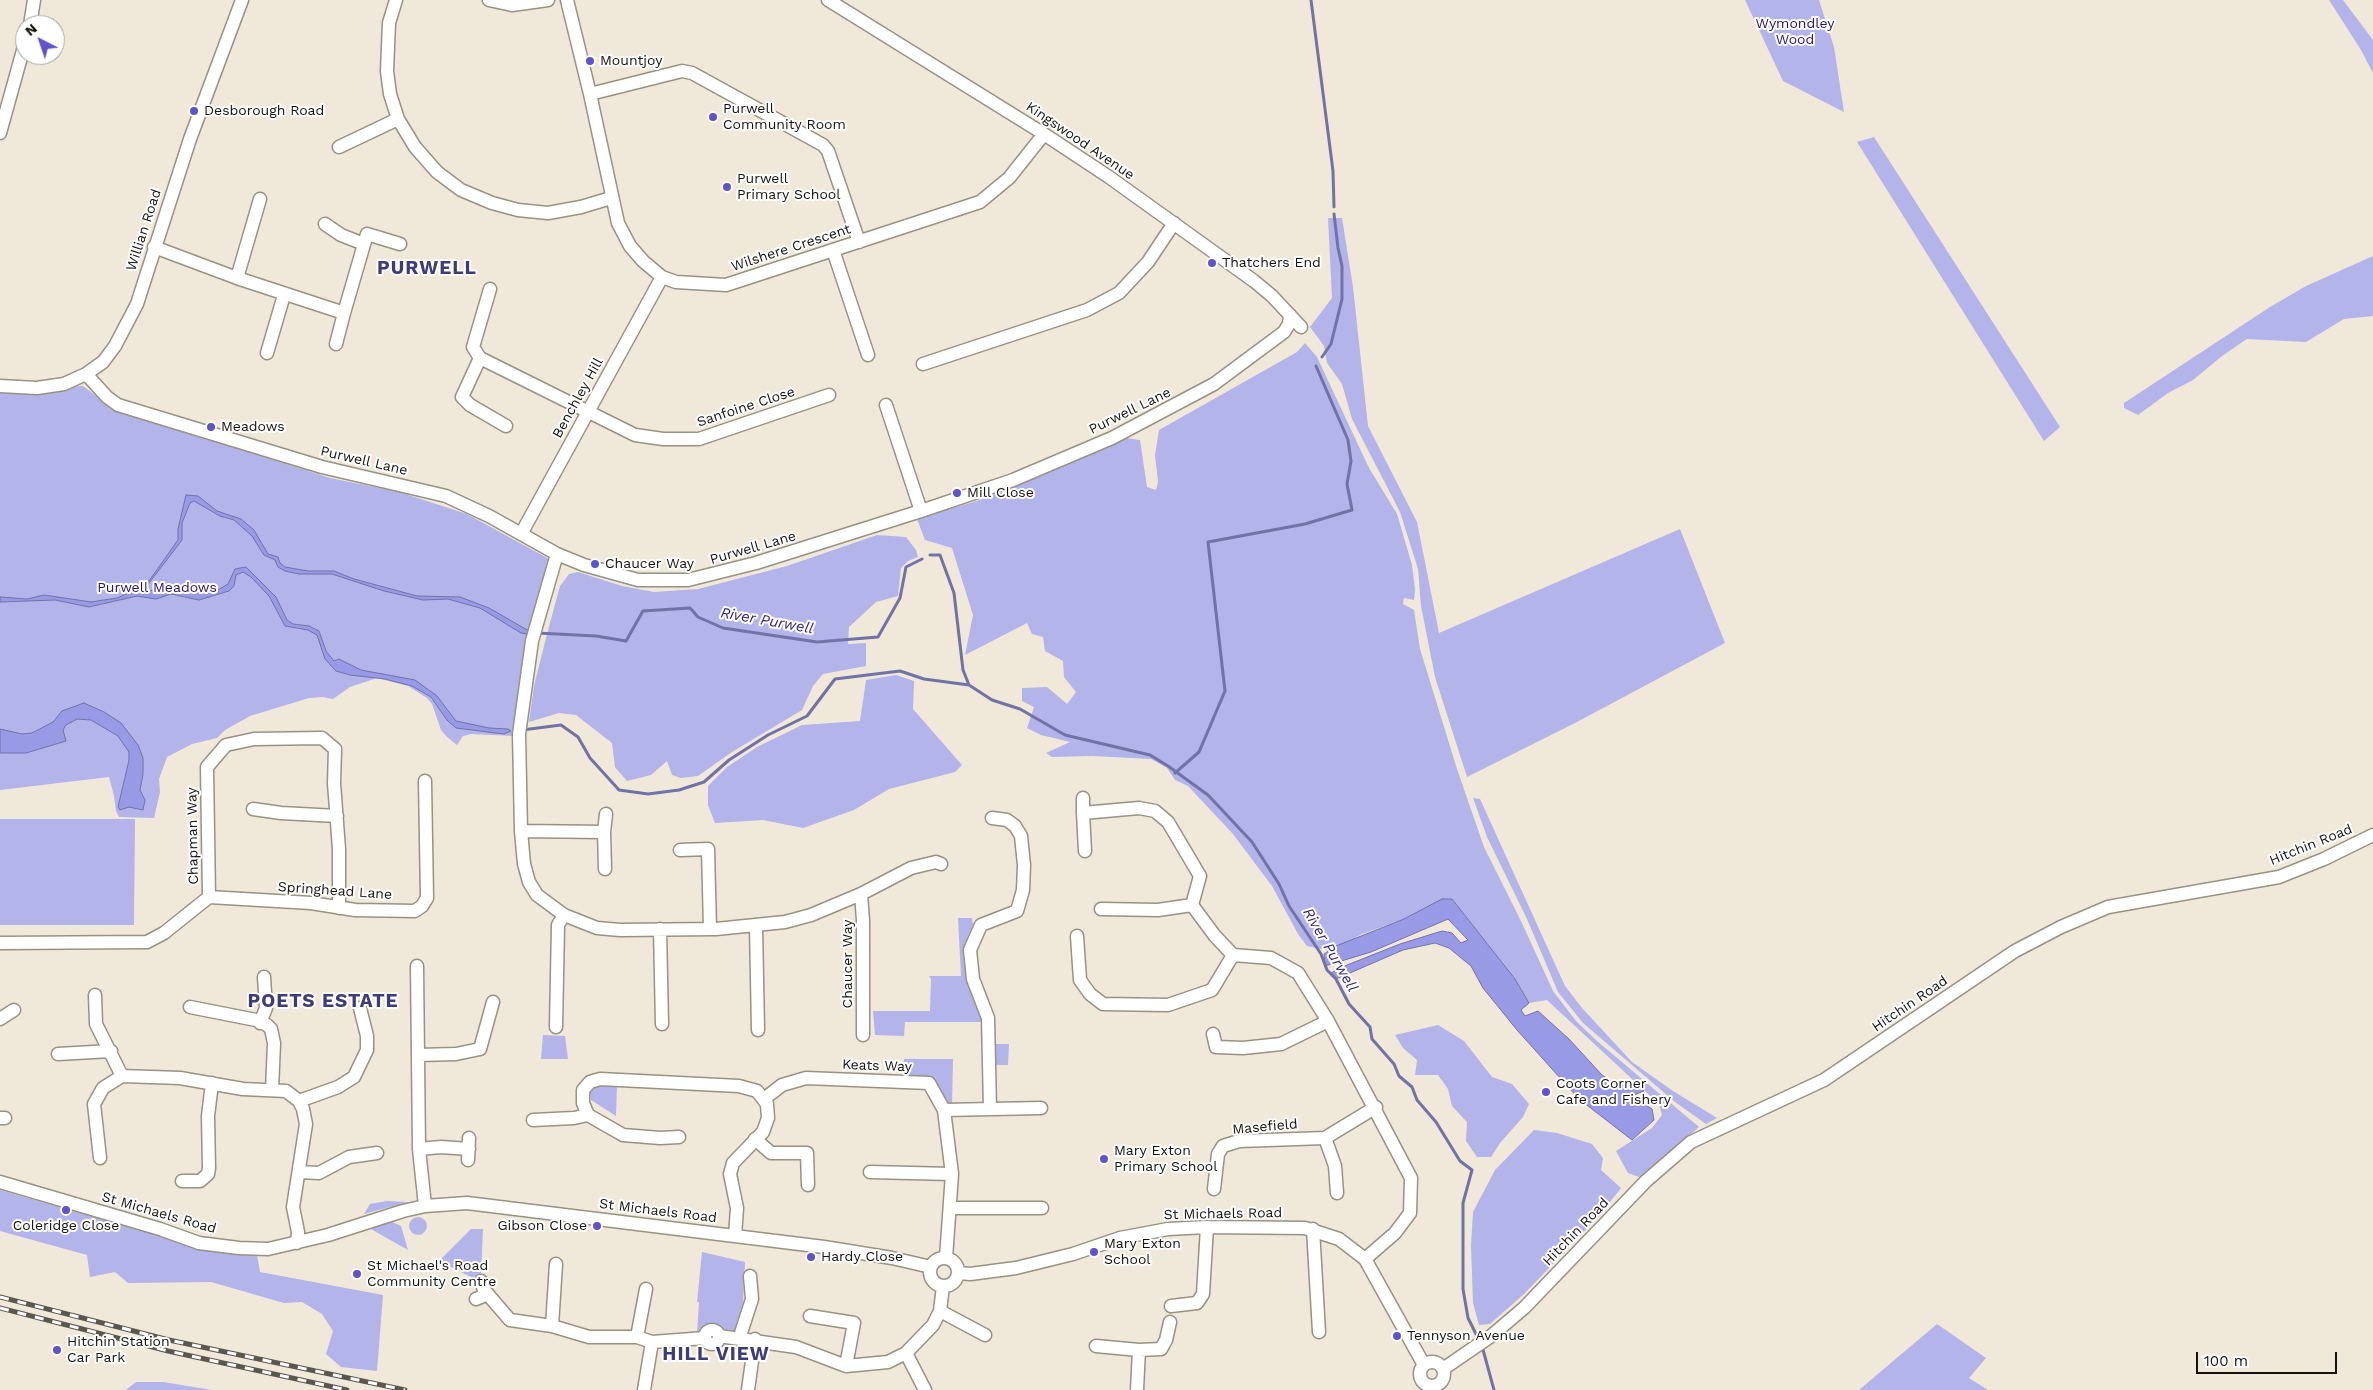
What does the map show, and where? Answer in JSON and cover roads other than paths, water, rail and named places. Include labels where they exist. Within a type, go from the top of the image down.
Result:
[{"type":"street","points":[[32,15],[34,0]]},
{"type":"street","name":"Willian Road","points":[[0,386],[37,388],[64,384],[86,374],[103,362],[115,346],[136,304],[205,95],[242,0]]},
{"type":"street","points":[[396,0],[389,23],[387,71],[390,94],[398,119],[415,147],[437,172],[461,190],[492,203],[518,210],[548,213],[581,207],[611,198]]},
{"type":"street","points":[[489,0],[512,5],[548,0]]},
{"type":"street","points":[[567,0],[618,223],[630,246],[662,277]]},
{"type":"street","name":"Kingswood Avenue","points":[[828,0],[1044,134],[1174,223],[1254,281],[1301,327]]},
{"type":"street","points":[[0,133],[19,65]]},
{"type":"street","points":[[590,94],[682,71],[692,73],[823,145],[828,151],[859,242]]},
{"type":"street","points":[[339,147],[398,119]]},
{"type":"street","name":"Wilshere Crescent","points":[[662,277],[676,282],[726,286],[980,202],[1009,178],[1044,134]]},
{"type":"street","points":[[237,278],[260,199]]},
{"type":"street","points":[[923,364],[1087,310],[1111,297],[1119,292],[1148,262],[1174,223]]},
{"type":"street","points":[[325,224],[340,235],[364,244]]},
{"type":"street","points":[[336,344],[367,234],[400,244]]},
{"type":"street","points":[[154,247],[284,295],[344,313]]},
{"type":"street","points":[[833,250],[868,356]]},
{"type":"street","name":"Benchley Hill","points":[[521,534],[662,277]]},
{"type":"street","points":[[490,289],[473,347],[480,358],[462,397],[470,405],[506,426]]},
{"type":"street","points":[[267,353],[284,295]]},
{"type":"street","name":"Purwell Lane","points":[[86,374],[107,397],[118,405],[322,467],[446,496],[557,554],[584,565],[638,580],[688,580],[774,558],[921,511],[1013,480],[1112,438],[1195,396],[1214,384],[1284,332],[1289,324],[1290,315]]},
{"type":"street","name":"Sanfoine Close","points":[[480,358],[634,435],[663,439],[699,439],[829,395]]},
{"type":"street","points":[[886,406],[921,511]]},
{"type":"street","name":"Chaucer Way","points":[[557,554],[532,641],[520,728],[521,831],[524,864],[529,882],[537,895],[564,915],[597,928],[620,930],[660,928],[710,929],[756,926],[811,915],[861,894],[911,868],[936,862],[941,864]]},
{"type":"street","name":"Chapman Way","points":[[0,943],[147,942],[164,933],[209,897],[207,766],[226,745],[254,739],[322,738],[335,750],[337,816]]},
{"type":"street","name":"Springhead Lane","points":[[209,897],[312,904],[355,910],[415,910],[422,906],[427,898],[425,781]]},
{"type":"street","points":[[1083,798],[1085,850]]},
{"type":"street","points":[[1083,814],[1139,808],[1155,811],[1168,822],[1200,876],[1192,905]]},
{"type":"street","points":[[253,809],[281,813],[337,816],[339,908]]},
{"type":"street","points":[[605,870],[604,832],[606,814]]},
{"type":"street","points":[[990,1109],[988,1018],[974,979],[970,950],[981,926],[1017,911],[1023,890],[1024,865],[1021,836],[1007,820],[992,818]]},
{"type":"street","points":[[521,831],[604,832]]},
{"type":"street","name":"Hitchin Road","points":[[1443,1369],[1472,1350],[1524,1308],[1646,1181],[1676,1153],[1710,1132],[1824,1080],[2015,951],[2061,927],[2108,907],[2280,877],[2324,859],[2373,835]]},
{"type":"street","points":[[680,850],[708,849],[710,929]]},
{"type":"street","name":"Chaucer Way","points":[[861,894],[863,920],[863,1035]]},
{"type":"street","points":[[1101,909],[1158,910],[1192,905]]},
{"type":"street","points":[[1192,905],[1233,955],[1271,958],[1298,973],[1328,1021],[1376,1107],[1411,1178],[1410,1213],[1395,1234],[1365,1260]]},
{"type":"street","points":[[556,1027],[558,925],[564,915]]},
{"type":"street","points":[[756,926],[758,1030]]},
{"type":"street","points":[[660,928],[662,1024]]},
{"type":"street","points":[[1078,936],[1080,980],[1090,994],[1103,1004],[1168,1005],[1212,990],[1233,955]]},
{"type":"street","points":[[417,966],[419,1149],[425,1206]]},
{"type":"street","points":[[260,1023],[266,1008],[264,977]]},
{"type":"street","points":[[96,994],[96,1024],[122,1076]]},
{"type":"street","points":[[418,1055],[481,1055],[494,1002]]},
{"type":"street","points":[[190,1007],[267,1025],[273,1036],[272,1090]]},
{"type":"street","points":[[299,1100],[338,1087],[354,1077],[366,1050],[366,1036],[360,1008]]},
{"type":"street","points":[[0,1019],[14,1010]]},
{"type":"street","points":[[1213,1034],[1216,1047],[1272,1046],[1281,1044],[1328,1021]]},
{"type":"street","points":[[58,1054],[111,1051]]},
{"type":"street","points":[[100,1158],[94,1104],[103,1088],[122,1076],[180,1078],[243,1089],[286,1090],[299,1100],[306,1124],[293,1207],[298,1232],[297,1243]]},
{"type":"street","name":"Keats Way","points":[[764,1099],[782,1085],[806,1078],[929,1083],[944,1110],[952,1174],[946,1258]]},
{"type":"street","points":[[679,1137],[660,1138],[623,1135],[588,1115],[583,1104],[583,1090],[590,1082],[600,1079],[739,1086],[751,1088],[764,1099],[768,1110],[766,1125],[738,1156],[731,1168],[737,1208],[735,1236]]},
{"type":"street","points":[[182,1181],[200,1181],[208,1174],[210,1168],[209,1104],[212,1083]]},
{"type":"street","name":"Masefield","points":[[1214,1189],[1218,1154],[1224,1146],[1239,1142],[1325,1138],[1376,1107]]},
{"type":"street","points":[[944,1110],[1041,1108]]},
{"type":"street","points":[[533,1120],[574,1118],[588,1115]]},
{"type":"street","points":[[1325,1138],[1335,1166],[1337,1193]]},
{"type":"street","points":[[755,1139],[771,1153],[807,1153],[808,1185]]},
{"type":"street","points":[[419,1149],[441,1147],[469,1149]]},
{"type":"street","points":[[299,1172],[318,1173],[349,1157],[377,1153]]},
{"type":"street","points":[[870,1172],[952,1174]]},
{"type":"street","name":"St Michaels Road","points":[[0,1182],[160,1229],[199,1243],[268,1249],[341,1231],[380,1217],[425,1206],[467,1203],[862,1253],[931,1268]]},
{"type":"street","points":[[951,1208],[1042,1208]]},
{"type":"street","points":[[1172,1306],[1196,1303],[1203,1294],[1207,1226]]},
{"type":"street","name":"St Michaels Road","points":[[959,1273],[970,1274],[1016,1268],[1073,1254],[1120,1238],[1168,1229],[1207,1226],[1313,1229],[1339,1239],[1365,1260],[1424,1365]]},
{"type":"street","points":[[1313,1229],[1319,1332]]},
{"type":"street","points":[[946,1258],[954,1262],[959,1273],[952,1284],[943,1286],[933,1280],[931,1268],[935,1261],[946,1258]]},
{"type":"street","points":[[552,1326],[556,1264]]},
{"type":"street","points":[[739,1339],[752,1299],[750,1276]]},
{"type":"street","points":[[481,1281],[488,1294],[510,1320],[552,1326],[589,1337],[637,1337],[652,1342],[705,1338],[707,1342],[713,1344],[717,1343],[719,1336],[755,1339],[796,1347],[846,1366],[888,1362],[906,1353],[921,1340],[940,1311],[943,1286]]},
{"type":"street","points":[[637,1337],[646,1289]]},
{"type":"street","points":[[476,1299],[488,1294]]},
{"type":"street","points":[[940,1311],[985,1335]]},
{"type":"street","points":[[810,1316],[854,1323],[846,1366]]},
{"type":"street","points":[[1096,1346],[1139,1350],[1161,1349],[1166,1340],[1170,1322]]},
{"type":"street","points":[[748,1390],[755,1339]]},
{"type":"street","points":[[644,1390],[652,1342]]},
{"type":"street","points":[[1137,1390],[1139,1350]]},
{"type":"street","points":[[906,1353],[925,1390]]},
{"type":"street","points":[[1430,1362],[1436,1363],[1443,1369],[1442,1381],[1430,1388],[1424,1383],[1420,1377],[1424,1365],[1430,1362]]},
{"type":"water","points":[[186,495],[198,496],[217,511],[241,519],[254,530],[268,554],[278,557],[280,563],[285,567],[308,571],[334,571],[354,579],[417,596],[460,597],[489,608],[529,631],[526,634],[521,633],[480,608],[448,599],[423,600],[384,591],[332,574],[299,574],[285,571],[278,567],[275,560],[264,555],[252,536],[234,520],[220,516],[194,501],[190,503],[182,523],[182,540],[146,587],[146,591],[164,589],[218,590],[228,584],[235,569],[246,567],[276,597],[287,620],[293,624],[309,626],[319,631],[326,651],[334,661],[339,659],[361,670],[415,680],[437,696],[456,721],[511,731],[504,734],[456,728],[447,720],[431,697],[412,686],[385,679],[350,675],[336,671],[325,659],[317,635],[308,630],[285,626],[269,596],[251,577],[243,572],[236,575],[234,586],[229,591],[199,600],[171,594],[156,599],[137,596],[89,607],[55,600],[0,602],[0,597],[27,599],[44,595],[91,602],[117,598],[131,592],[138,585],[149,581],[178,540],[178,529]]},
{"type":"water","points":[[84,703],[104,712],[121,723],[138,745],[143,758],[140,790],[145,800],[143,810],[129,807],[120,810],[118,807],[129,760],[129,752],[118,736],[91,720],[77,719],[66,725],[63,730],[66,741],[26,753],[0,753],[0,729],[22,734],[32,733],[53,722],[62,711]]},
{"type":"water","points":[[1442,899],[1452,899],[1515,979],[1529,1003],[1521,1010],[1525,1016],[1538,1011],[1569,1039],[1602,1075],[1619,1086],[1634,1083],[1644,1091],[1631,1096],[1652,1109],[1654,1120],[1632,1140],[1579,1099],[1517,1030],[1483,988],[1471,966],[1449,948],[1435,943],[1403,950],[1336,979],[1330,974],[1337,969],[1400,944],[1442,931],[1452,933],[1461,943],[1468,940],[1448,919],[1371,952],[1325,966],[1324,954],[1336,946],[1404,919]]},
{"type":"waterway","points":[[1311,0],[1333,171],[1334,207]]},
{"type":"waterway","points":[[1322,357],[1331,344],[1342,299],[1342,266],[1334,214]]},
{"type":"waterway","points":[[1175,773],[1199,752],[1225,691],[1208,542],[1305,524],[1352,510],[1347,484],[1351,461],[1348,440],[1316,366]]},
{"type":"waterway","name":"River Purwell","points":[[930,555],[940,555],[954,593],[963,670],[969,685]]},
{"type":"waterway","name":"River Purwell","points":[[537,633],[596,636],[626,641],[643,611],[690,608],[698,617],[723,628],[817,642],[878,637],[900,598],[906,567],[922,559]]},
{"type":"waterway","name":"River Purwell","points":[[522,730],[561,725],[578,737],[590,758],[619,790],[648,794],[679,790],[704,782],[729,760],[768,735],[807,716],[835,679],[900,671],[924,679],[969,685],[992,700],[1020,709],[1065,735],[1150,755],[1168,766],[1208,795],[1252,842],[1279,884],[1289,906],[1321,954],[1327,970],[1336,979],[1349,1004],[1370,1027],[1372,1039],[1394,1064],[1399,1076],[1412,1087],[1417,1100],[1436,1122],[1460,1161],[1472,1170],[1463,1203],[1463,1289],[1468,1318],[1479,1340]]},
{"type":"waterway","name":"River Purwell","points":[[1482,1346],[1494,1390]]},
{"type":"railway","points":[[0,1297],[169,1340],[405,1390]]},
{"type":"railway","points":[[0,1308],[168,1351],[347,1390]]},
{"type":"place","name":"Mountjoy","points":[[590,61]]},
{"type":"place","name":"Desborough Road","points":[[194,111]]},
{"type":"place","name":"Purwell Community Room","points":[[713,117]]},
{"type":"place","name":"Purwell Primary School","points":[[727,187]]},
{"type":"place","name":"Thatchers End","points":[[1212,263]]},
{"type":"place","name":"Meadows","points":[[211,427]]},
{"type":"place","name":"Mill Close","points":[[957,493]]},
{"type":"place","name":"Chaucer Way","points":[[595,564]]},
{"type":"place","name":"Coots Corner Cafe and Fishery","points":[[1546,1092]]},
{"type":"place","name":"Mary Exton Primary School","points":[[1104,1159]]},
{"type":"place","name":"Coleridge Close","points":[[66,1210]]},
{"type":"place","name":"Gibson Close","points":[[597,1226]]},
{"type":"place","name":"Mary Exton School","points":[[1094,1252]]},
{"type":"place","name":"Hardy Close","points":[[811,1257]]},
{"type":"place","name":"St Michael's Road Community Centre","points":[[357,1274]]},
{"type":"place","name":"Tennyson Avenue","points":[[1397,1336]]},
{"type":"place","name":"Hitchin Station Car Park","points":[[57,1350]]},
{"type":"district","name":"PURWELL","points":[[427,268]]},
{"type":"district","name":"POETS ESTATE","points":[[323,1001]]},
{"type":"district","name":"HILL VIEW","points":[[716,1354]]},
{"type":"park label","name":"Wymondley Wood","points":[[1795,32]]},
{"type":"park label","name":"Purwell Meadows","points":[[157,588]]}]
